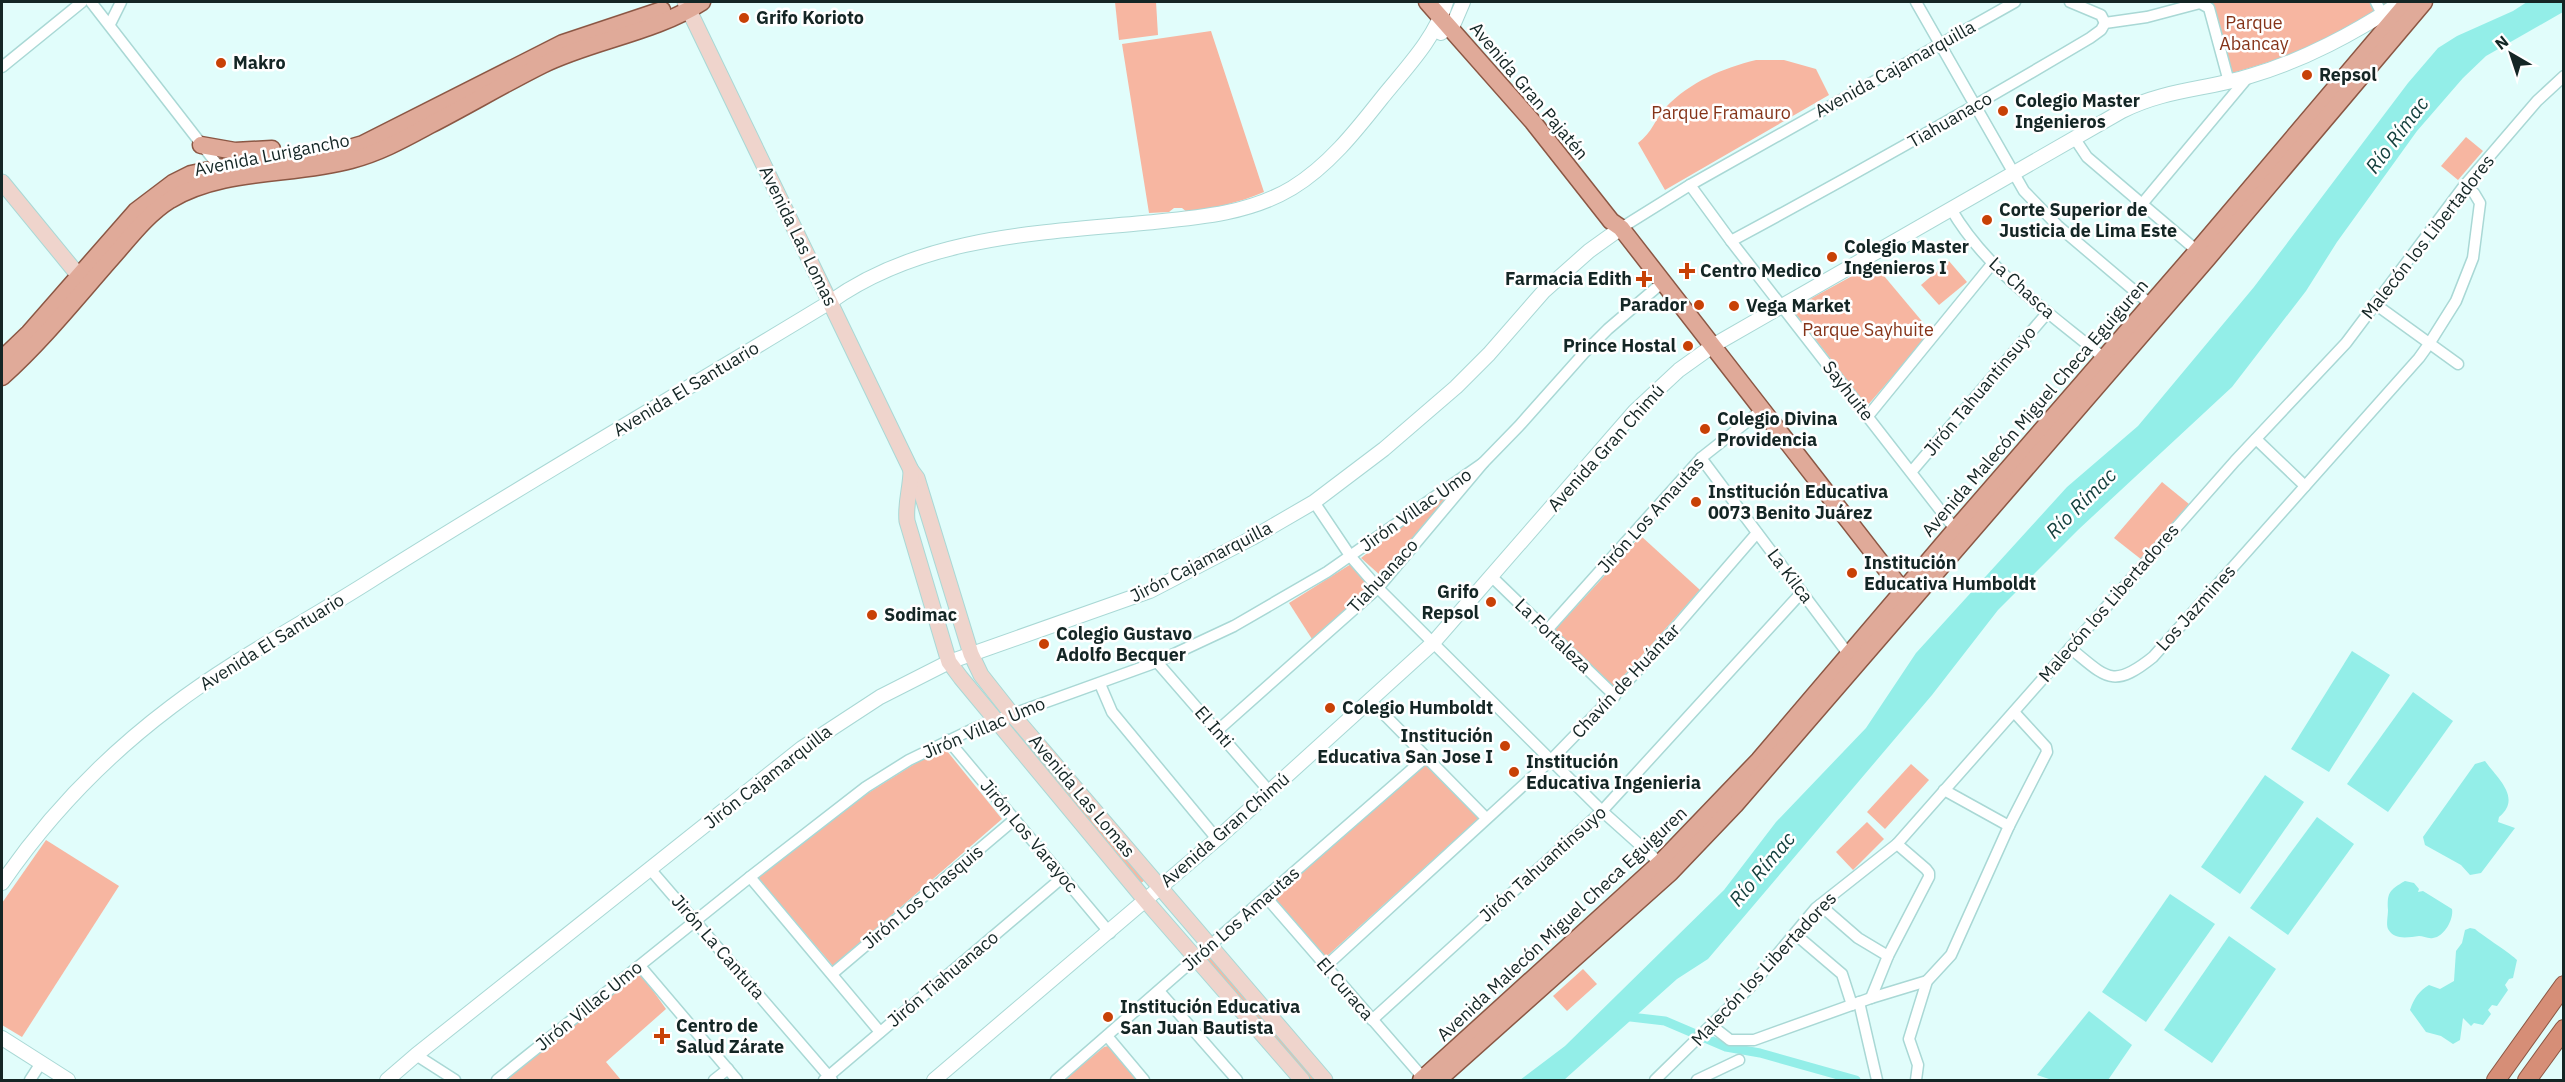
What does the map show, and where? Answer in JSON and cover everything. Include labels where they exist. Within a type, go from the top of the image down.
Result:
[{"type":"highway","points":[[2496,1080],[2564,985]]},
{"type":"highway","points":[[2527,1080],[2564,1029]]},
{"type":"main road","name":"Avenida Malecón Miguel Checa Eguiguren","points":[[1427,1080],[1461,1061],[1670,873],[1735,805],[2104,358],[2150,304],[2202,255],[2408,2]]},
{"type":"main road","name":"Avenida Malecón Miguel Checa Eguiguren","points":[[1959,535],[2424,2]]},
{"type":"main road","name":"Avenida Lurigancho","points":[[2,377],[40,340],[148,216],[184,193],[225,173],[363,144],[542,65],[691,3]]},
{"type":"main road","name":"Avenida Las Lomas","points":[[691,3],[830,302],[921,489],[970,654],[981,675],[1325,1080]]},
{"type":"main road","name":"Avenida Gran Pajatén","points":[[1442,13],[1533,122],[1611,221],[1621,228],[1714,345],[1907,597]]},
{"type":"main road","name":"Avenida Lurigancho","points":[[2,359],[29,333],[149,200],[180,179],[334,164],[363,157],[454,105]]},
{"type":"main road","points":[[201,145],[235,151],[288,148],[314,154]]},
{"type":"main road","points":[[2,182],[79,276]]},
{"type":"main road","name":"Avenida Las Lomas","points":[[911,470],[906,521],[949,662],[994,720],[1146,901],[1302,1080]]},
{"type":"main road","points":[[939,624],[950,624],[959,617]]},
{"type":"main road","name":"Avenida Malecón Miguel Checa Eguiguren","points":[[1427,1080],[1660,863],[1853,660]]},
{"type":"main road","points":[[1455,1080],[1461,1061]]},
{"type":"street","points":[[2,67],[82,2]]},
{"type":"street","points":[[91,2],[225,173]]},
{"type":"street","points":[[110,24],[121,2]]},
{"type":"street","points":[[1442,13],[1463,2]]},
{"type":"street","points":[[1916,2],[2013,174],[2044,214],[2150,304]]},
{"type":"street","name":"Avenida Cajamarquilla","points":[[1621,228],[1690,184],[2015,2]]},
{"type":"street","points":[[2070,2],[2101,15],[2105,23],[2146,17],[2200,3],[2205,4],[2209,8],[2229,82]]},
{"type":"street","points":[[2376,2],[2382,15]]},
{"type":"street","name":"Avenida Gran Chimú","points":[[934,1080],[1110,933],[1270,792],[1433,643],[1635,411],[1679,370],[1714,345],[2122,111],[2158,96],[2248,77],[2313,53],[2342,39],[2402,2]]},
{"type":"street","name":"Avenida El Santuario","points":[[2,883],[40,832],[84,783],[172,706],[262,647],[548,471],[876,273],[938,251],[1013,236],[1182,220],[1233,211],[1270,199],[1309,177],[1353,135],[1428,41],[1442,13]]},
{"type":"street","name":"Tiahuanaco","points":[[1731,241],[1853,176],[1974,106],[2090,38],[2101,30],[2105,23]]},
{"type":"street","name":"Malecón los Libertadores","points":[[1655,1080],[1710,1028],[1820,905],[1897,844],[2256,439],[2346,343],[2464,186],[2537,101],[2564,76]]},
{"type":"street","points":[[2142,204],[2248,77]]},
{"type":"street","points":[[2075,139],[2087,157],[2202,255]]},
{"type":"street","name":"Sayhuite","points":[[1690,184],[1781,307],[1912,471],[1959,535]]},
{"type":"street","name":"Los Jazmines","points":[[2070,648],[2107,676],[2123,677],[2153,657],[2420,358],[2456,301],[2473,258],[2480,203],[2464,186]]},
{"type":"street","name":"La Chasca","points":[[1951,208],[1971,239],[1992,264],[2104,358]]},
{"type":"street","name":"Jirón Cajamarquilla","points":[[387,1080],[819,735],[888,693],[949,662],[1150,591],[1252,538],[1314,502],[1384,449],[1456,387],[1489,354],[1544,291],[1589,251],[1621,228]]},
{"type":"street","points":[[1868,416],[1992,264]]},
{"type":"street","name":"Tiahuanaco","points":[[1217,730],[1378,588],[1483,463],[1600,337],[1663,282]]},
{"type":"street","points":[[2375,304],[2458,364]]},
{"type":"street","name":"Jirón Tahuantinsuyo","points":[[1912,471],[2048,312]]},
{"type":"street","name":"Jirón Los Amautas","points":[[1547,630],[1701,458],[1763,409]]},
{"type":"street","points":[[2256,439],[2305,486]]},
{"type":"street","name":"La Kilca","points":[[1701,458],[1853,660]]},
{"type":"street","name":"Jirón Villac Umo","points":[[497,1080],[866,787],[948,740],[1011,713],[1100,684],[1157,662],[1273,605],[1351,557],[1483,463]]},
{"type":"street","points":[[1314,502],[1351,557],[1378,588],[1602,811],[1660,863]]},
{"type":"street","name":"Chavín de Huántar","points":[[1326,966],[1552,759],[1615,696],[1757,533]]},
{"type":"street","name":"La Fortaleza","points":[[1492,577],[1615,696]]},
{"type":"street","name":"Jirón Tahuantinsuyo","points":[[1372,1020],[1602,811],[1802,592]]},
{"type":"street","name":"El Inti","points":[[1157,662],[1270,792]]},
{"type":"street","points":[[1100,684],[1112,712],[1121,724],[1217,839]]},
{"type":"street","points":[[1371,701],[1486,818]]},
{"type":"street","points":[[1916,1080],[1918,1065],[1909,1039],[1928,981],[1951,955],[2009,826],[2047,752],[2046,747],[2014,712]]},
{"type":"street","name":"Jirón Los Varayoc","points":[[948,740],[1110,933]]},
{"type":"street","name":"Jirón Los Amautas","points":[[1056,1080],[1426,757]]},
{"type":"street","points":[[1944,790],[2009,826]]},
{"type":"street","name":"Jirón Los Chasquis","points":[[832,974],[1014,819]]},
{"type":"street","points":[[1871,998],[1888,956],[1929,873],[1897,844]]},
{"type":"street","name":"Jirón La Cantuta","points":[[650,869],[828,1079]]},
{"type":"street","points":[[750,877],[880,1032]]},
{"type":"street","name":"Jirón Tiahuanaco","points":[[828,1079],[1063,877]]},
{"type":"street","name":"El Curaca","points":[[1266,897],[1427,1080]]},
{"type":"street","points":[[1820,905],[1858,939],[1888,956]]},
{"type":"street","points":[[1795,934],[1842,975],[1855,1004],[1877,1080]]},
{"type":"street","points":[[640,966],[737,1080]]},
{"type":"street","points":[[1710,1028],[1730,1040],[1754,1040],[1871,998],[1928,981]]},
{"type":"street","points":[[1159,991],[1237,1080]]},
{"type":"street","points":[[1107,1036],[1144,1080]]},
{"type":"street","points":[[2,1038],[68,1080]]},
{"type":"street","points":[[416,1055],[455,1080]]},
{"type":"street","points":[[1698,1080],[1739,1060]]},
{"type":"street","points":[[30,1080],[41,1063]]},
{"type":"street","points":[[714,1080],[728,1069]]},
{"type":"green space","points":[[1115,2],[1156,2],[1158,35],[1119,40]]},
{"type":"green space","name":"Parque Abancay","points":[[2212,2],[2389,2],[2372,15],[2334,36],[2273,61],[2232,73]]},
{"type":"green space","points":[[1211,31],[1264,192],[1206,209],[1187,212],[1182,208],[1174,208],[1169,212],[1149,213],[1122,44]]},
{"type":"green space","name":"Parque Framauro","points":[[1756,60],[1784,60],[1816,69],[1829,95],[1665,190],[1638,143],[1647,135],[1666,107],[1686,90],[1719,72]]},
{"type":"green space","points":[[2466,137],[2483,151],[2458,180],[2441,166]]},
{"type":"green space","points":[[1949,261],[1967,282],[1939,305],[1921,285]]},
{"type":"green space","name":"Parque Sayhuite","points":[[1874,264],[1931,332],[1867,406],[1792,309]]},
{"type":"green space","points":[[2162,482],[2189,504],[2142,560],[2114,538]]},
{"type":"green space","points":[[1447,491],[1451,493],[1381,576],[1361,558]]},
{"type":"green space","points":[[1641,536],[1700,590],[1612,689],[1553,632]]},
{"type":"green space","points":[[1351,564],[1371,587],[1312,639],[1289,603]]},
{"type":"green space","points":[[1011,722],[1145,880],[1140,884],[1005,724]]},
{"type":"green space","points":[[943,746],[1002,819],[833,966],[758,878],[849,805]]},
{"type":"green space","points":[[1425,761],[1478,815],[1478,819],[1326,957],[1273,897]]},
{"type":"green space","points":[[1911,764],[1929,780],[1885,829],[1867,812]]},
{"type":"green space","points":[[1867,822],[1884,839],[1853,870],[1836,852]]},
{"type":"green space","points":[[46,840],[119,886],[22,1037],[2,1025],[2,903]]},
{"type":"green space","points":[[1210,956],[1317,1080],[1310,1080],[1206,959]]},
{"type":"green space","points":[[1583,969],[1597,984],[1567,1011],[1553,996]]},
{"type":"green space","points":[[639,971],[666,1009],[606,1062],[621,1080],[503,1080]]},
{"type":"green space","points":[[1108,1046],[1139,1080],[1064,1080],[1104,1047]]},
{"type":"water","name":"Río Rímac","points":[[2527,2],[2563,2],[2563,12],[2486,56],[2463,78],[2417,131],[2337,242],[2306,291],[2232,387],[2079,529],[1998,610],[1932,695],[1708,959],[1677,979],[1564,1080],[1520,1080],[1565,1046],[1724,890],[1776,822],[1866,728],[1916,653],[2067,487],[2138,426],[2254,287],[2408,83],[2438,48],[2457,36],[2513,11]]},
{"type":"water","points":[[2352,651],[2390,675],[2329,772],[2291,749]]},
{"type":"water","points":[[2413,692],[2453,721],[2388,812],[2347,784]]},
{"type":"water","points":[[2485,761],[2506,789],[2508,796],[2506,810],[2499,817],[2498,822],[2515,828],[2481,873],[2470,875],[2461,865],[2425,845],[2423,837],[2475,764]]},
{"type":"water","points":[[2265,775],[2304,802],[2240,894],[2201,867]]},
{"type":"water","points":[[2317,817],[2354,844],[2288,935],[2250,908]]},
{"type":"water","points":[[2405,881],[2414,883],[2419,889],[2418,892],[2423,891],[2452,909],[2447,927],[2437,937],[2398,937],[2388,929],[2389,896],[2395,887]]},
{"type":"water","points":[[2170,894],[2215,924],[2146,1022],[2102,992]]},
{"type":"water","points":[[2475,929],[2517,960],[2513,978],[2509,979],[2505,985],[2508,990],[2497,1006],[2492,1005],[2488,1010],[2491,1014],[2483,1025],[2474,1023],[2471,1026],[2463,1018],[2460,1040],[2453,1044],[2441,1036],[2426,1032],[2410,1010],[2417,995],[2425,987],[2429,985],[2440,989],[2454,981],[2456,951],[2462,943],[2465,930]]},
{"type":"water","points":[[2229,936],[2276,969],[2212,1063],[2164,1030]]},
{"type":"water","points":[[2089,1011],[2132,1045],[2108,1080],[2052,1080],[2037,1075]]},
{"type":"waterway","points":[[1622,1016],[1665,1021],[1726,1047],[1760,1053],[1856,1080]]},
{"type":"place","name":"Grifo Korioto","points":[[744,18]]},
{"type":"place","name":"Makro","points":[[221,63]]},
{"type":"place","name":"Repsol","points":[[2307,75]]},
{"type":"place","name":"Colegio Master Ingenieros","points":[[2003,111]]},
{"type":"place","name":"Corte Superior de Justicia de Lima Este","points":[[1987,220]]},
{"type":"place","name":"Colegio Master Ingenieros I","points":[[1832,257]]},
{"type":"place","name":"Centro Medico","points":[[1687,271]]},
{"type":"place","name":"Farmacia Edith","points":[[1644,279]]},
{"type":"place","name":"Parador","points":[[1699,305]]},
{"type":"place","name":"Vega Market","points":[[1734,306]]},
{"type":"place","name":"Prince Hostal","points":[[1688,346]]},
{"type":"place","name":"Colegio Divina Providencia","points":[[1705,429]]},
{"type":"place","name":"Institución Educativa 0073 Benito Juárez","points":[[1696,502]]},
{"type":"place","name":"Institución Educativa Humboldt","points":[[1852,573]]},
{"type":"place","name":"Grifo Repsol","points":[[1491,602]]},
{"type":"place","name":"Sodimac","points":[[872,615]]},
{"type":"place","name":"Colegio Gustavo Adolfo Becquer","points":[[1044,644]]},
{"type":"place","name":"Colegio Humboldt","points":[[1330,708]]},
{"type":"place","name":"Institución Educativa San Jose I","points":[[1505,746]]},
{"type":"place","name":"Institución Educativa Ingenieria","points":[[1514,772]]},
{"type":"place","name":"Institución Educativa San Juan Bautista","points":[[1108,1017]]},
{"type":"place","name":"Centro de Salud Zárate","points":[[662,1036]]}]
